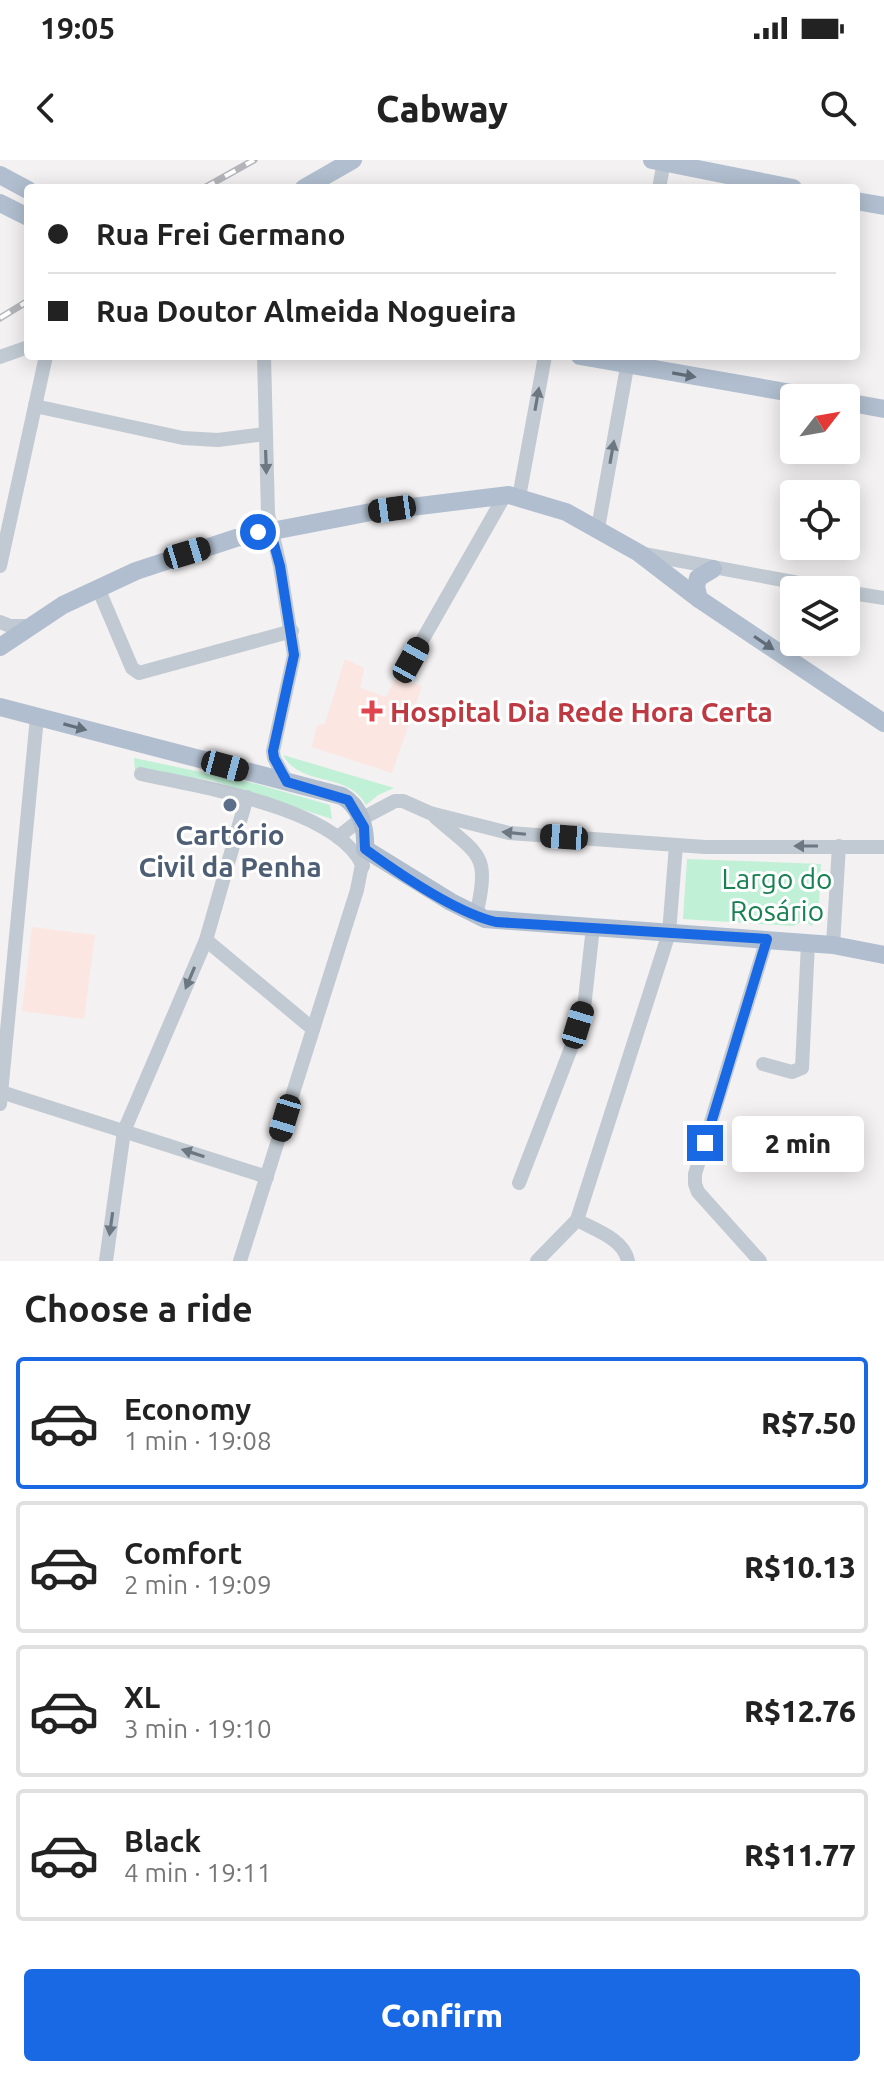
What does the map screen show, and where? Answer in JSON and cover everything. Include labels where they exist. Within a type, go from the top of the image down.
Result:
[{"type":"main road","points":[[311,184],[353,160]]},
{"type":"main road","points":[[658,161],[773,184]]},
{"type":"main road","points":[[0,175],[24,188]]},
{"type":"main road","points":[[860,202],[884,206]]},
{"type":"main road","points":[[0,203],[24,215]]},
{"type":"main road","points":[[628,360],[780,390]]},
{"type":"main road","points":[[860,405],[884,409]]},
{"type":"main road","points":[[0,647],[63,605],[187,553],[270,530],[371,512],[512,496],[566,512],[639,553],[699,599],[884,723]]},
{"type":"main road","points":[[699,599],[696,587],[698,578],[713,569]]},
{"type":"main road","points":[[0,707],[342,796],[361,819],[369,858],[476,916],[496,922],[767,939],[833,945],[884,955]]},
{"type":"street","points":[[658,161],[659,184]]},
{"type":"street","points":[[0,357],[24,348]]},
{"type":"street","points":[[0,566],[45,360]]},
{"type":"street","points":[[264,360],[270,530],[292,631],[293,667],[273,751],[287,782]]},
{"type":"street","points":[[411,660],[512,496],[544,360]]},
{"type":"street","points":[[598,528],[628,360]]},
{"type":"street","points":[[35,406],[183,438],[218,440],[265,434]]},
{"type":"street","points":[[639,553],[780,580]]},
{"type":"street","points":[[98,588],[132,668],[139,673],[292,631]]},
{"type":"street","points":[[860,594],[884,598]]},
{"type":"street","points":[[0,622],[10,626],[28,626]]},
{"type":"street","points":[[37,717],[4,1016],[1,1098],[124,1131],[267,1177]]},
{"type":"street","points":[[141,774],[247,797],[285,810],[338,837],[369,858],[240,1261]]},
{"type":"street","points":[[106,1261],[124,1131],[206,940],[247,797]]},
{"type":"street","points":[[338,837],[361,819],[395,801],[403,801],[430,813],[509,833],[676,845],[884,847]]},
{"type":"street","points":[[430,813],[476,853],[481,862],[483,883],[476,916]]},
{"type":"street","points":[[537,1261],[577,1220],[669,933],[676,845]]},
{"type":"street","points":[[833,945],[839,846]]},
{"type":"street","points":[[519,1183],[584,1008],[593,927]]},
{"type":"street","points":[[760,1261],[698,1192],[695,1174],[767,939]]},
{"type":"street","points":[[206,940],[313,1029]]},
{"type":"street","points":[[763,1064],[792,1072],[802,1068],[808,943]]},
{"type":"street","points":[[577,1220],[618,1243],[626,1251],[628,1261]]},
{"type":"shaded area","name":"Hospital Dia Rede Hora Certa","points":[[345,659],[364,668],[360,688],[386,697],[396,678],[422,686],[392,773],[312,747],[317,725],[325,724]]},
{"type":"shaded area","points":[[32,927],[95,935],[84,1019],[22,1011]]},
{"type":"green space","points":[[283,755],[394,788],[366,805],[348,787],[301,772]]},
{"type":"green space","points":[[134,758],[253,783],[330,805],[332,819],[210,780],[135,770]]},
{"type":"green space","name":"Largo do Rosário","points":[[687,859],[821,864],[819,905],[810,916],[815,923],[811,926],[805,920],[793,926],[683,919]]},
{"type":"railway","points":[[211,184],[254,160]]},
{"type":"railway","points":[[0,318],[24,303]]},
{"type":"place","name":"Hospital Dia Rede Hora Certa","points":[[372,711]]},
{"type":"place","name":"Cartório Civil da Penha","points":[[230,805]]},
{"type":"route","points":[[258,532],[270,530],[280,566],[294,655],[274,758],[287,782],[348,800],[364,827],[365,849],[476,916],[496,922],[767,939],[705,1143]]}]
